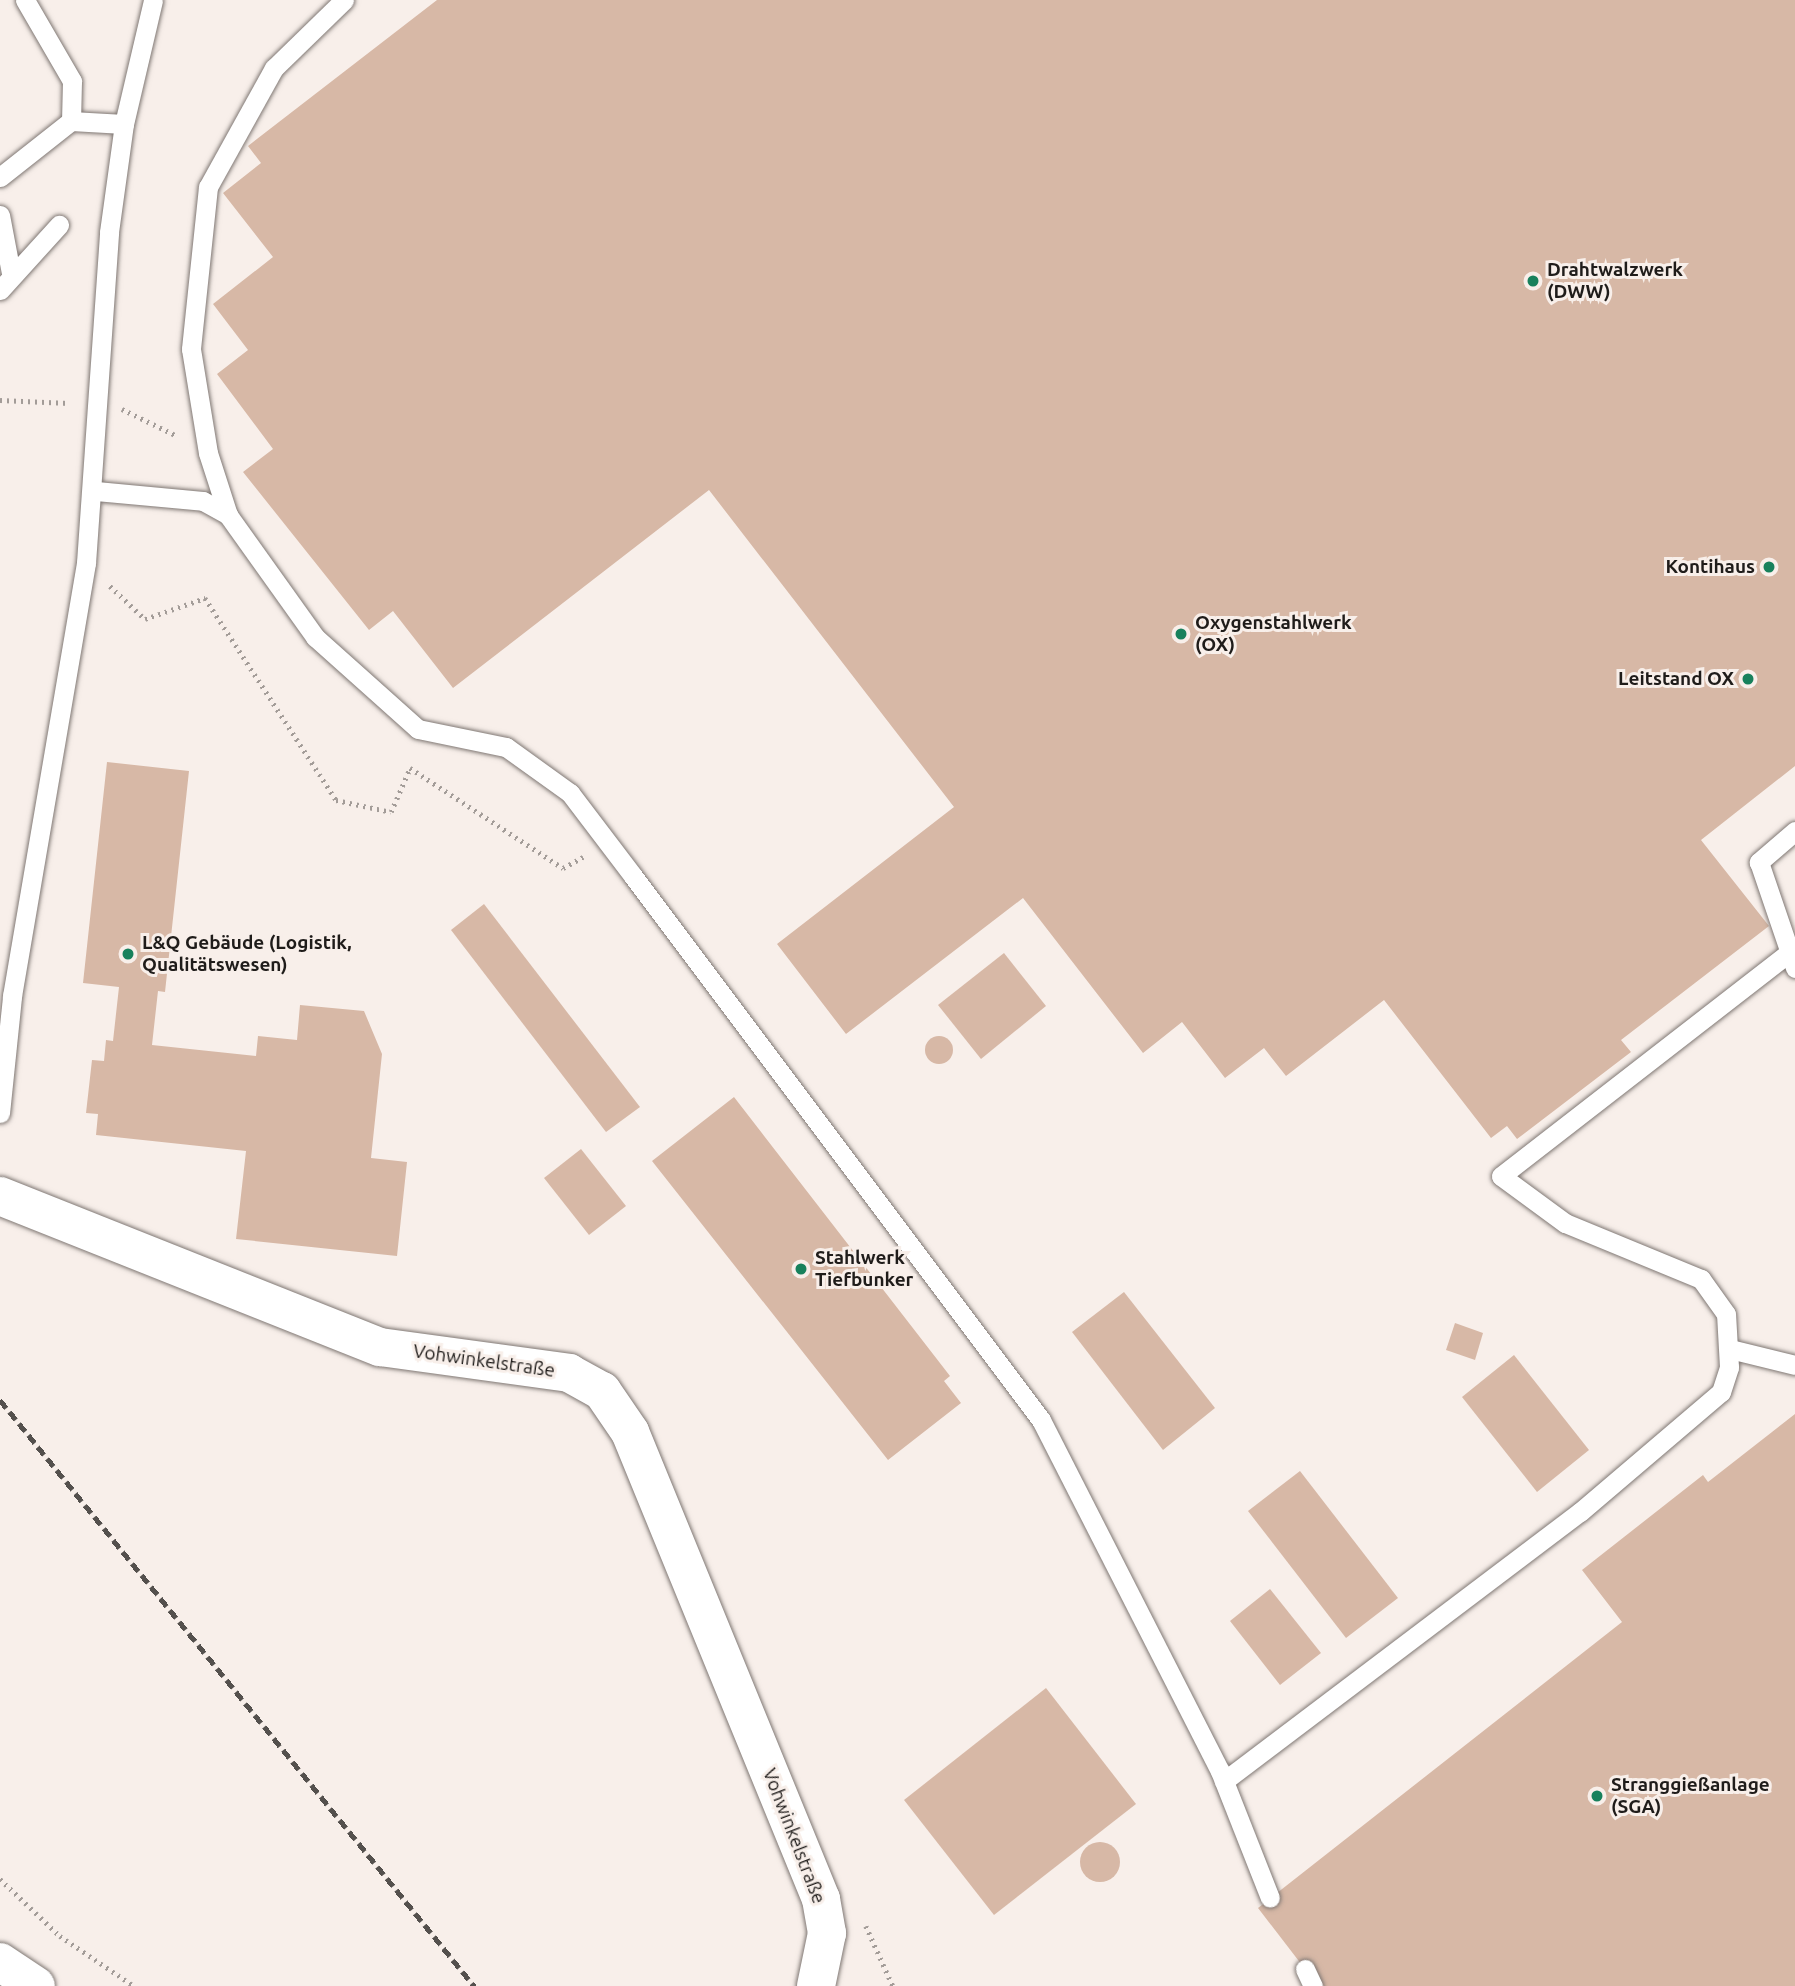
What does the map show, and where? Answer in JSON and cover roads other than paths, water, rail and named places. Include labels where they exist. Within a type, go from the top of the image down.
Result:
[{"type":"street","name":"Vohwinkelstraße","points":[[0,1196],[380,1347],[569,1373],[601,1391],[630,1432],[821,1899],[827,1933],[816,1986]]},
{"type":"street","points":[[0,1962],[36,1986]]},
{"type":"lane","points":[[24,0],[72,80],[71,121]]},
{"type":"lane","points":[[0,1113],[6,992],[86,563],[96,491],[109,232],[124,124],[153,0]]},
{"type":"lane","points":[[344,0],[274,68],[208,187],[191,349],[208,453],[228,515],[316,637],[418,729],[506,747],[570,793],[608,843],[1041,1420],[1224,1781],[1270,1898]]},
{"type":"lane","points":[[0,177],[71,121],[124,124]]},
{"type":"lane","points":[[0,215],[11,273]]},
{"type":"lane","points":[[0,290],[11,273],[59,225]]},
{"type":"lane","points":[[96,491],[203,501],[228,515]]},
{"type":"lane","points":[[1224,1781],[1271,1751],[1705,1412],[1721,1392],[1730,1349],[1726,1314],[1700,1279],[1565,1223],[1501,1176],[1792,960],[1759,863],[1795,831]]},
{"type":"lane","points":[[1730,1349],[1795,1365]]},
{"type":"railway","points":[[0,1400],[474,1986]]},
{"type":"place","name":"Drahtwalzwerk (DWW)","points":[[1533,281]]},
{"type":"place","name":"Kontihaus","points":[[1769,567]]},
{"type":"place","name":"Oxygenstahlwerk (OX)","points":[[1181,634]]},
{"type":"place","name":"Leitstand OX","points":[[1748,679]]},
{"type":"place","name":"L&Q Gebäude (Logistik, Qualitätswesen)","points":[[128,954]]},
{"type":"place","name":"Stahlwerk Tiefbunker","points":[[801,1269]]},
{"type":"place","name":"Stranggießanlage (SGA)","points":[[1597,1796]]}]
